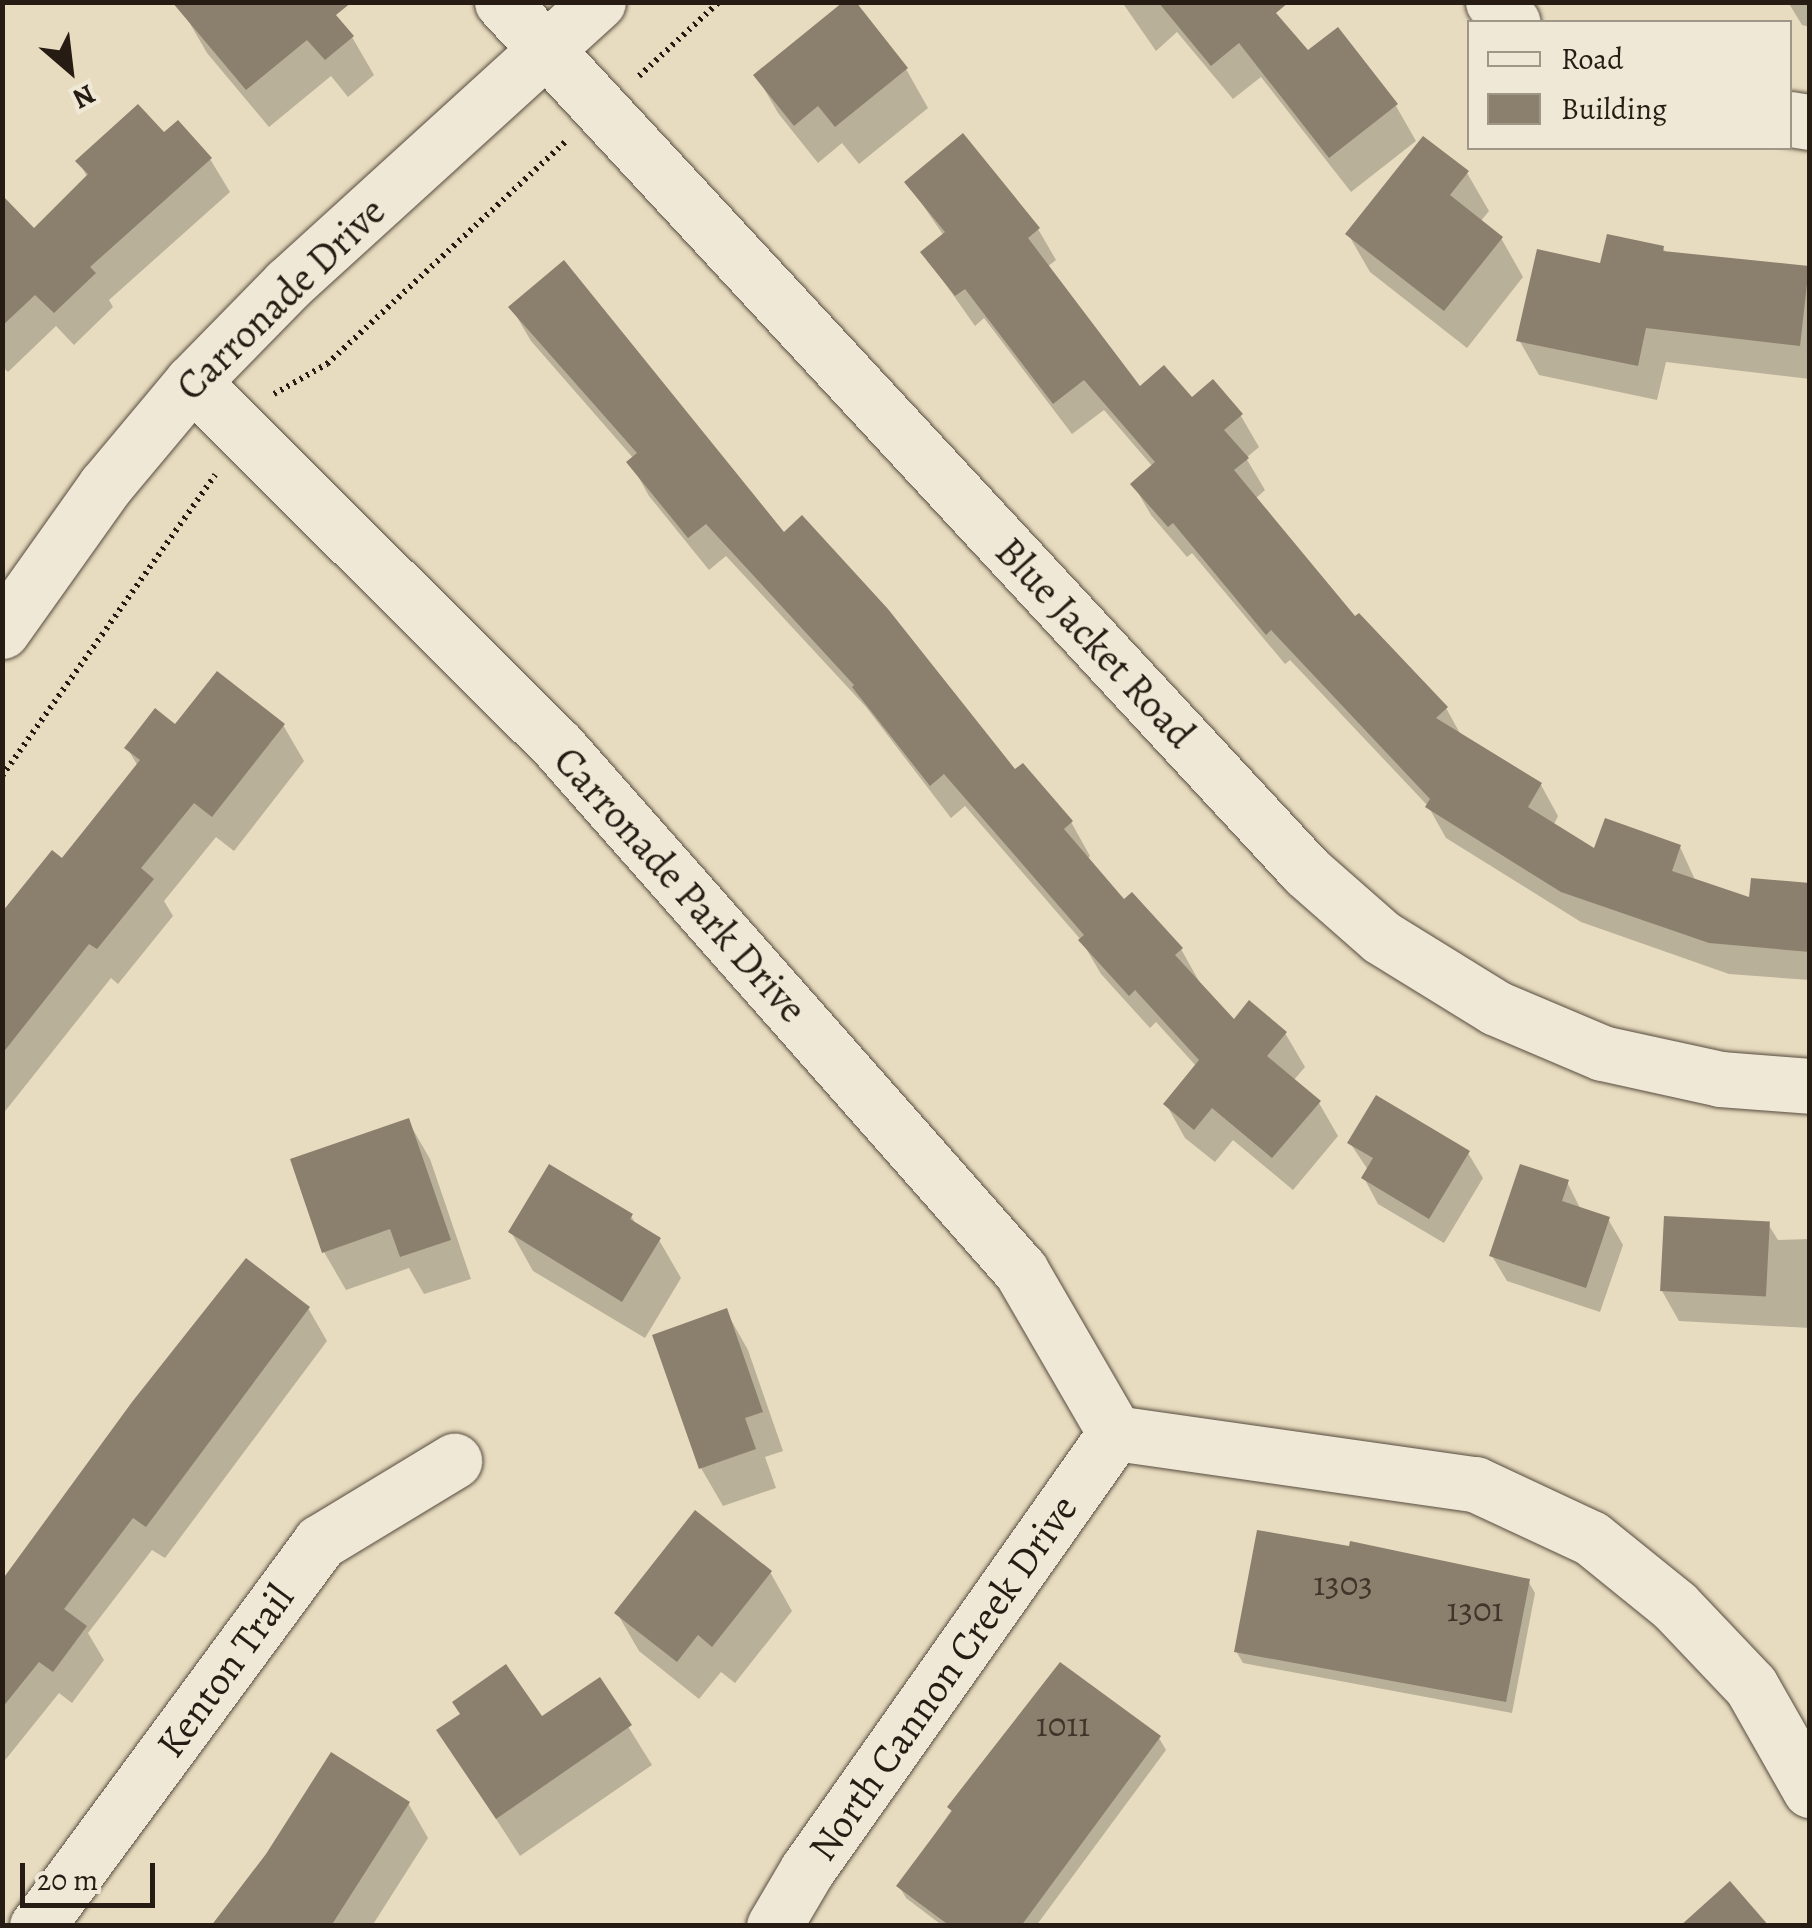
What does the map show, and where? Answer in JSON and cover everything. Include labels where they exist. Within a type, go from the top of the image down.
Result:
[{"type":"street","name":"Blue Jacket Road","points":[[502,2],[1306,871],[1381,938],[1496,1008],[1602,1053],[1720,1079],[1810,1086]]},
{"type":"street","name":"Carronade Drive","points":[[2,631],[104,486],[192,382],[288,284],[598,2]]},
{"type":"street","name":"Carronade Park Drive","points":[[192,382],[558,746],[1021,1270],[1115,1432]]},
{"type":"street","points":[[1115,1432],[1475,1484],[1591,1538],[1675,1606],[1751,1686],[1810,1790]]},
{"type":"street","name":"North Cannon Creek Drive","points":[[774,1926],[819,1854],[1115,1432]]},
{"type":"street","name":"Kenton Trail","points":[[37,1926],[320,1542],[454,1461]]},
{"type":"path","points":[[628,86],[719,2]]},
{"type":"building","points":[[172,2],[352,2],[336,15],[354,36],[325,60],[307,40],[246,90]]},
{"type":"building","points":[[843,2],[856,2],[908,68],[835,127],[818,106],[794,126],[753,75]]},
{"type":"building","points":[[1158,2],[1289,2],[1276,13],[1308,50],[1338,27],[1398,104],[1329,158],[1239,43],[1211,66]]},
{"type":"building","points":[[138,104],[164,132],[178,120],[212,158],[90,267],[96,273],[54,313],[35,295],[2,326],[2,195],[34,228],[88,174],[75,161]]},
{"type":"building","points":[[963,133],[1040,228],[1028,238],[1140,386],[1164,365],[1192,397],[1213,379],[1243,414],[1224,430],[1249,458],[1234,470],[1355,616],[1359,613],[1448,707],[1436,718],[1542,783],[1528,807],[1594,848],[1605,818],[1681,845],[1672,871],[1749,897],[1751,878],[1810,883],[1810,952],[1709,943],[1561,892],[1425,807],[1430,799],[1271,630],[1266,635],[1173,523],[1168,527],[1130,484],[1155,462],[1084,380],[1053,404],[965,289],[955,296],[920,252],[945,232],[904,182]]},
{"type":"building","points":[[1423,136],[1469,171],[1450,195],[1503,237],[1444,311],[1345,234]]},
{"type":"building","points":[[1607,234],[1664,246],[1663,251],[1809,266],[1800,346],[1646,328],[1638,366],[1516,341],[1537,249],[1600,263]]},
{"type":"building","points":[[564,260],[784,532],[802,515],[888,609],[1015,769],[1023,763],[1073,821],[1064,829],[1124,899],[1132,892],[1183,948],[1175,955],[1234,1019],[1249,1000],[1287,1032],[1267,1056],[1321,1101],[1272,1158],[1212,1108],[1194,1130],[1163,1104],[1199,1060],[1135,990],[1129,996],[1078,940],[1084,935],[944,774],[930,786],[854,685],[706,524],[688,538],[626,462],[637,453],[508,307]]},
{"type":"building","points":[[217,671],[285,724],[212,817],[194,803],[141,868],[154,879],[97,949],[89,944],[2,1054],[2,912],[52,850],[62,858],[140,760],[124,748],[155,708],[175,724]]},
{"type":"building","points":[[1376,1095],[1470,1151],[1429,1219],[1361,1178],[1373,1158],[1347,1143]]},
{"type":"building","points":[[409,1118],[451,1240],[400,1257],[390,1229],[322,1253],[290,1159]]},
{"type":"building","points":[[549,1164],[633,1214],[630,1219],[661,1238],[622,1302],[508,1232]]},
{"type":"building","points":[[1520,1164],[1569,1180],[1562,1201],[1610,1217],[1586,1288],[1489,1256]]},
{"type":"building","points":[[1664,1216],[1770,1222],[1766,1296],[1660,1291]]},
{"type":"building","points":[[246,1258],[310,1307],[146,1527],[133,1518],[64,1609],[87,1626],[53,1672],[39,1662],[2,1708],[2,1580],[132,1402]]},
{"type":"building","points":[[727,1308],[763,1412],[745,1418],[756,1449],[699,1469],[652,1335]]},
{"type":"building","points":[[695,1510],[772,1571],[712,1647],[698,1635],[677,1662],[614,1613]]},
{"type":"building","points":[[1257,1530],[1349,1546],[1350,1541],[1530,1579],[1506,1702],[1234,1652]]},
{"type":"building","points":[[1060,1662],[1161,1736],[1021,1926],[950,1926],[896,1886],[952,1811],[947,1807]]},
{"type":"building","points":[[506,1664],[542,1716],[600,1677],[632,1725],[496,1819],[436,1730],[460,1714],[452,1702]]},
{"type":"building","points":[[331,1752],[410,1802],[331,1926],[211,1926],[266,1854]]},
{"type":"building","points":[[1730,1881],[1769,1926],[1680,1926]]}]
